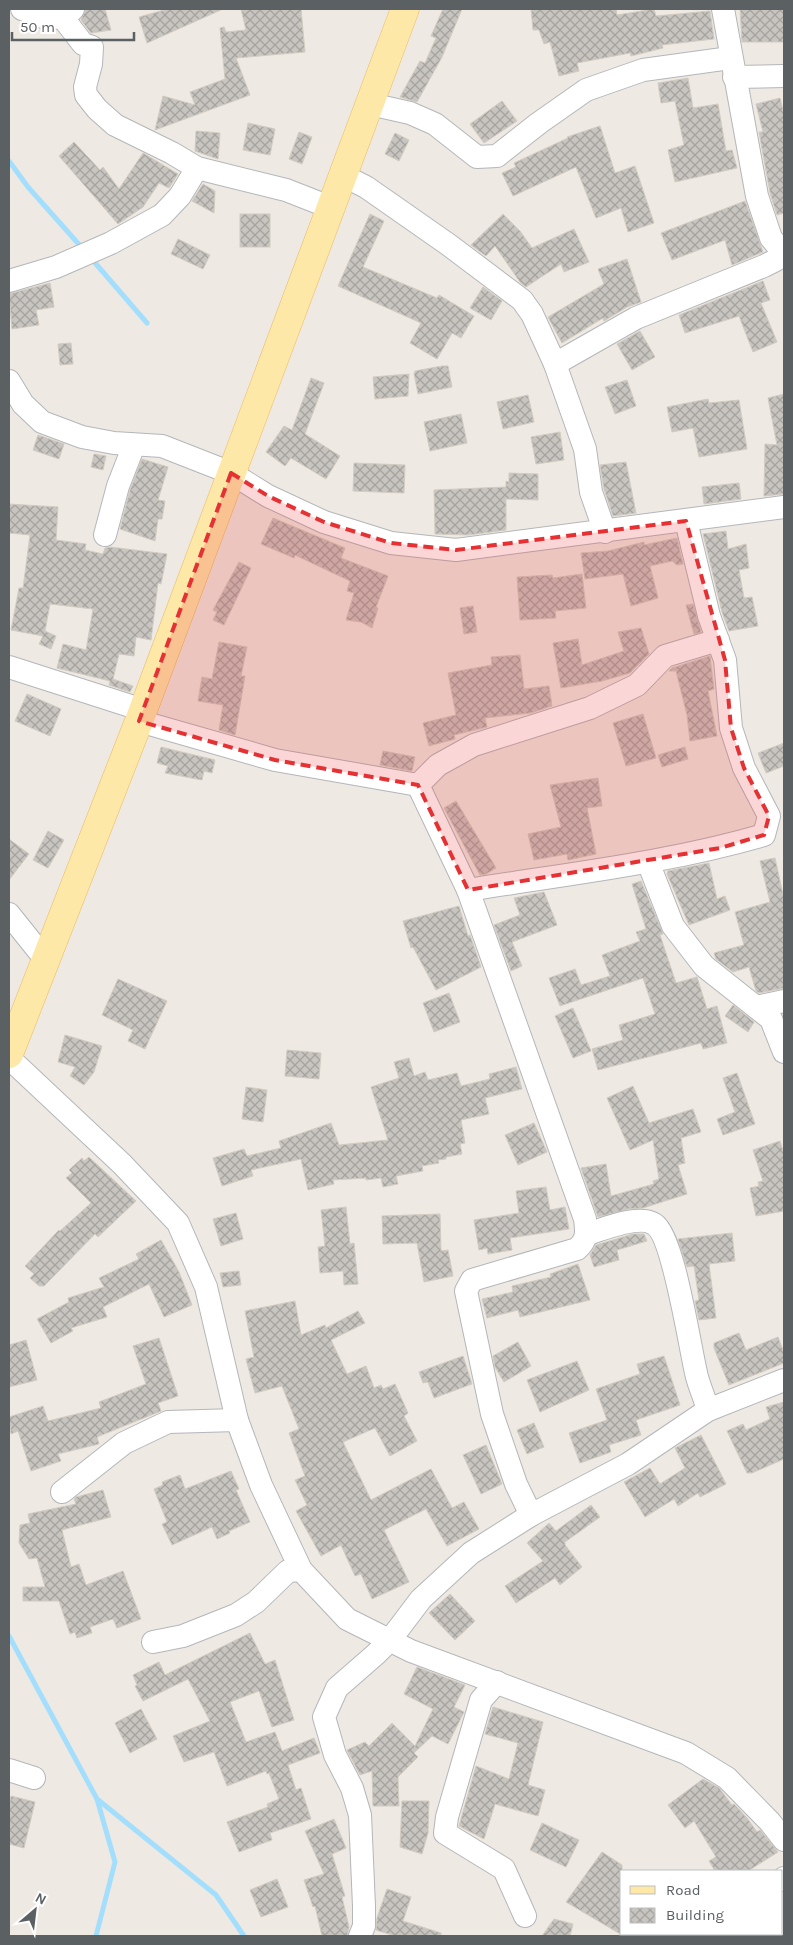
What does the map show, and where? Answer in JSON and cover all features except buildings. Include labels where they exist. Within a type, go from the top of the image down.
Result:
[{"type":"main road","points":[[9,1054],[141,715],[405,9]]},
{"type":"street","points":[[22,9],[43,16],[68,13],[83,44],[92,47],[91,64],[85,87],[86,95],[97,109],[115,125],[172,153],[197,168],[286,190],[332,208]]},
{"type":"street","points":[[555,364],[636,318],[688,299],[776,260],[780,250],[771,238],[757,196],[732,67],[723,9]]},
{"type":"street","points":[[370,104],[410,113],[435,124],[477,157],[485,158],[497,156],[586,90],[644,70],[732,67],[784,76]]},
{"type":"street","points":[[9,281],[56,267],[111,243],[162,215],[180,196],[197,168]]},
{"type":"street","points":[[344,176],[366,187],[442,239],[522,300],[532,314],[555,364],[585,449],[591,492],[605,532]]},
{"type":"street","points":[[11,390],[42,422],[82,437],[162,446],[231,472],[268,496],[324,522],[391,543],[456,550],[605,532],[784,507]]},
{"type":"street","points":[[105,535],[118,486],[134,444]]},
{"type":"street","points":[[468,890],[648,862],[720,848],[764,835],[769,816],[744,768],[731,728],[725,660],[709,616],[686,521]]},
{"type":"street","points":[[418,785],[438,765],[474,745],[590,708],[637,685],[665,656],[718,640]]},
{"type":"street","points":[[9,667],[141,715],[275,760],[418,785]]},
{"type":"street","points":[[418,785],[468,890],[544,1097],[586,1219],[587,1234],[584,1243],[577,1249],[472,1280],[466,1291],[492,1414],[516,1484],[531,1516]]},
{"type":"street","points":[[648,862],[673,926],[704,966],[771,1019],[784,1052]]},
{"type":"street","points":[[9,914],[45,959]]},
{"type":"street","points":[[756,1007],[784,1001]]},
{"type":"street","points":[[9,1058],[122,1164],[178,1223],[206,1287],[237,1420],[261,1485],[300,1570],[347,1619],[412,1651],[686,1753],[727,1778],[770,1822],[784,1840]]},
{"type":"street","points":[[587,1234],[628,1222],[647,1221],[655,1224],[664,1236],[680,1296],[697,1379],[708,1410]]},
{"type":"street","points":[[360,1936],[364,1926],[364,1912],[360,1815],[352,1788],[335,1755],[324,1717],[337,1688],[390,1640],[421,1598],[470,1553],[531,1516],[628,1464],[708,1410],[784,1380]]},
{"type":"street","points":[[62,1492],[124,1443],[168,1422],[237,1420]]},
{"type":"street","points":[[152,1642],[183,1636],[236,1615],[256,1602],[288,1571],[300,1570]]},
{"type":"street","points":[[497,1682],[481,1700],[447,1817],[445,1833],[504,1869],[525,1916]]},
{"type":"street","points":[[9,1770],[34,1778]]},
{"type":"street","points":[[670,1936],[679,1935]]},
{"type":"highlighted area","points":[[231,473],[268,496],[324,522],[391,543],[456,550],[686,521],[725,660],[731,728],[744,768],[769,816],[764,835],[720,848],[468,890],[418,785],[275,760],[139,721]]},
{"type":"waterway","points":[[9,161],[28,187],[83,249]]},
{"type":"waterway","points":[[90,257],[147,323]]},
{"type":"waterway","points":[[9,1636],[97,1799],[216,1895],[244,1936]]},
{"type":"waterway","points":[[96,1936],[115,1862],[97,1799]]}]
